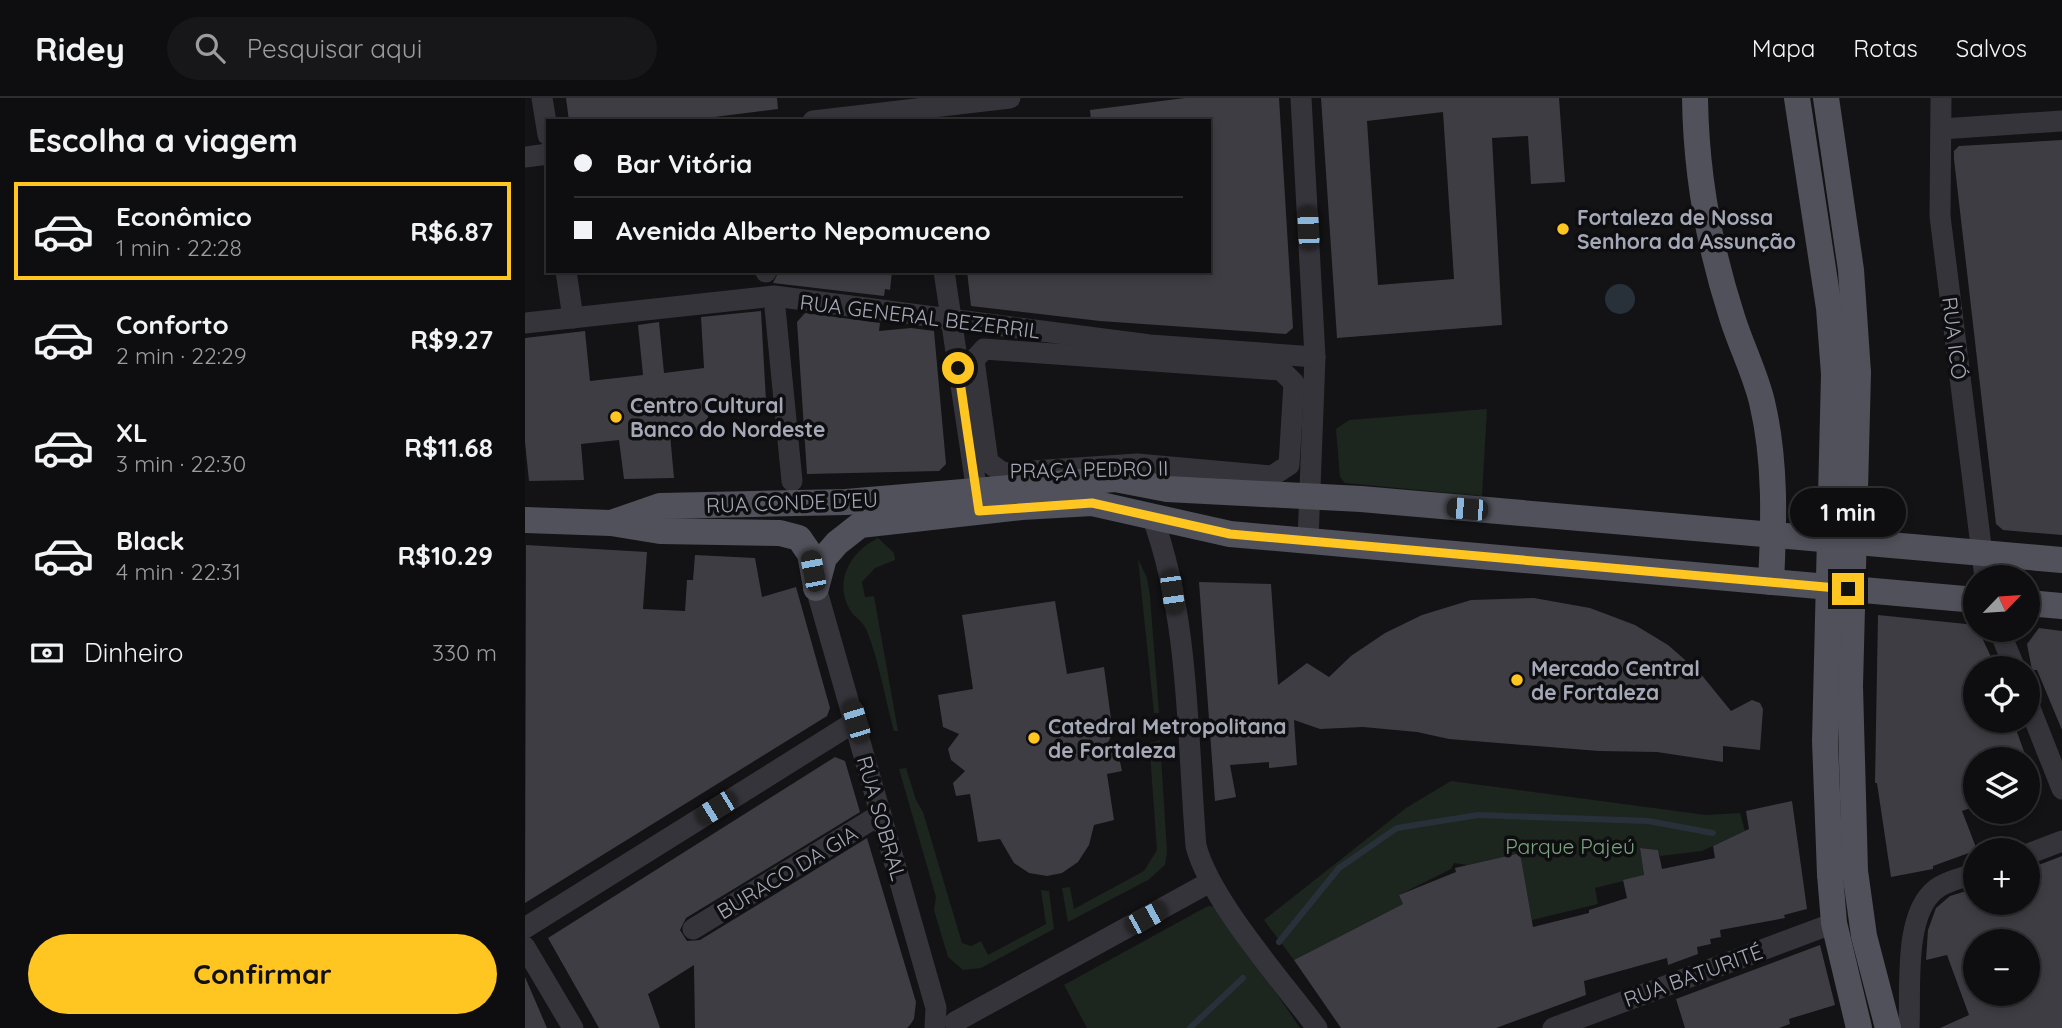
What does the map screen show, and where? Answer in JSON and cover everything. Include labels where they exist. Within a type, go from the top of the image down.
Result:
[{"type":"main road","points":[[1695,98],[1696,151],[1712,245],[1762,403],[1775,506],[1771,582]]},
{"type":"main road","points":[[1797,98],[1846,373]]},
{"type":"main road","points":[[1827,100],[1853,283],[1846,373],[1850,686],[1843,873],[1834,923],[1859,1028]]},
{"type":"main road","points":[[978,500],[1115,479],[1167,489],[1982,551],[2062,560]]},
{"type":"main road","points":[[978,500],[1092,503],[1230,534],[1963,599]]},
{"type":"main road","name":"RUA CONDE D'EU","points":[[611,523],[660,506],[978,500]]},
{"type":"main road","name":"RUA CONDE D'EU","points":[[816,588],[824,558],[837,543],[860,525],[978,500]]},
{"type":"main road","name":"RUA CONDE D'EU","points":[[525,520],[611,523],[660,531],[780,533],[799,538],[810,554],[816,588]]},
{"type":"main road","points":[[2041,605],[2062,606]]},
{"type":"main road","points":[[1843,873],[1864,936],[1888,1028]]},
{"type":"street","points":[[542,98],[546,123]]},
{"type":"street","points":[[832,119],[1010,98]]},
{"type":"street","points":[[1301,98],[1315,357],[1308,541]]},
{"type":"street","name":"RUA ICÓ","points":[[1941,98],[1940,216],[1984,565]]},
{"type":"street","points":[[1941,129],[2062,121]]},
{"type":"street","points":[[525,157],[546,154]]},
{"type":"street","points":[[566,273],[573,318]]},
{"type":"street","points":[[944,273],[978,500]]},
{"type":"street","name":"RUA GENERAL BEZERRIL","points":[[525,323],[774,296],[1150,345],[1315,357]]},
{"type":"street","points":[[775,308],[792,481]]},
{"type":"street","name":"PRAÇA PEDRO II","points":[[983,349],[1281,370],[1294,383],[1289,465],[1272,476],[1137,464],[1003,473],[988,462],[975,360],[983,349]]},
{"type":"street","points":[[1152,516],[1168,566],[1183,670],[1196,846],[1210,882],[1317,1028]]},
{"type":"street","name":"RUA SOBRAL","points":[[816,588],[942,1019]]},
{"type":"street","points":[[525,928],[856,721]]},
{"type":"street","points":[[2040,733],[2062,789]]},
{"type":"street","name":"BURACO DA GIA","points":[[693,929],[881,814]]},
{"type":"street","points":[[2040,849],[2062,841]]},
{"type":"street","points":[[1909,1028],[1914,927],[1921,904],[1937,888],[1963,878]]},
{"type":"street","points":[[942,1019],[1210,882]]},
{"type":"street","name":"RUA BATURITÉ","points":[[1553,1028],[1834,923]]},
{"type":"street","points":[[525,947],[573,1028]]},
{"type":"green space","points":[[1487,409],[1482,496],[1345,483],[1340,477],[1336,429],[1349,420]]},
{"type":"green space","points":[[878,538],[894,553],[895,560],[875,568],[862,582],[865,597],[874,596],[898,731],[894,731],[867,631],[850,610],[843,588],[844,578],[853,559]]},
{"type":"green space","points":[[1138,559],[1147,578],[1150,596],[1159,713],[1154,713]]},
{"type":"green space","points":[[1160,740],[1167,852],[1165,865],[1148,880],[1068,922],[1062,888],[1070,887],[1074,909],[1144,871],[1157,850],[1150,753],[1145,753],[1144,745]]},
{"type":"green space","points":[[906,768],[916,800],[923,812],[962,943],[971,946],[981,941],[988,955],[1046,924],[1041,890],[1049,891],[1054,929],[981,968],[963,970],[948,957],[934,910],[936,897],[899,769]]},
{"type":"green space","name":"Parque Pajeú","points":[[1451,781],[1706,815],[1740,813],[1745,831],[1702,851],[1660,856],[1658,850],[1640,848],[1644,876],[1595,888],[1598,904],[1532,920],[1519,853],[1468,865],[1454,863],[1451,869],[1399,895],[1403,904],[1294,960],[1264,920],[1406,808]]},
{"type":"green space","points":[[1208,906],[1218,907],[1300,1028],[1087,1028],[1064,985]]},
{"type":"shaded area","points":[[1620,284],[1626,285],[1634,293],[1634,305],[1626,313],[1620,314],[1614,313],[1606,305],[1605,299],[1606,293],[1614,285]]},
{"type":"building","points":[[566,98],[777,98],[778,109],[699,119],[569,119]]},
{"type":"building","points":[[1185,98],[1279,98],[1293,328],[1286,334],[1100,321],[971,306],[967,273],[1211,273],[1211,119],[1091,119],[1090,110]]},
{"type":"building","points":[[1321,98],[1559,98],[1565,182],[1531,184],[1528,136],[1492,138],[1502,325],[1337,338]],"holes":[[[1443,112],[1454,279],[1378,285],[1367,121]]]},
{"type":"building","points":[[2062,140],[2062,535],[2003,530],[1996,524],[1954,151],[1959,146]]},
{"type":"building","points":[[778,273],[892,273],[890,290],[885,289],[884,296],[773,283]]},
{"type":"building","name":"Centro Cultural Banco do Nordeste","points":[[761,311],[766,401],[707,404],[709,429],[670,434],[674,478],[624,479],[619,440],[581,444],[584,480],[529,481],[525,442],[525,338],[585,331],[590,381],[643,375],[638,325],[659,322],[664,373],[704,368],[701,317]]},
{"type":"building","points":[[805,313],[880,323],[879,331],[911,328],[934,331],[946,464],[939,471],[807,474],[797,322]]},
{"type":"building","points":[[526,545],[647,552],[643,609],[685,611],[687,580],[693,580],[695,555],[755,558],[762,597],[796,587],[830,708],[827,716],[525,903]]},
{"type":"building","name":"Mercado Central de Fortaleza","points":[[1199,582],[1271,584],[1278,685],[1307,663],[1329,677],[1351,656],[1385,633],[1422,615],[1471,600],[1534,598],[1590,608],[1635,625],[1668,645],[1700,673],[1731,711],[1752,700],[1760,703],[1763,709],[1760,750],[1723,746],[1723,762],[1657,752],[1599,751],[1449,739],[1417,732],[1363,727],[1320,729],[1294,720],[1297,765],[1269,768],[1269,762],[1230,765],[1236,797],[1215,801]]},
{"type":"building","name":"Catedral Metropolitana de Fortaleza","points":[[1055,601],[1067,674],[1104,667],[1113,734],[1104,748],[1119,757],[1122,771],[1107,774],[1114,820],[1094,825],[1089,845],[1078,862],[1062,873],[1047,876],[1029,873],[1014,863],[1000,839],[978,842],[970,794],[956,796],[953,783],[965,771],[951,760],[948,749],[959,734],[943,727],[938,695],[973,689],[962,615]]},
{"type":"building","points":[[1878,615],[1963,624],[1963,642],[1984,642],[1991,656],[1963,656],[1963,733],[2017,733],[2022,747],[1963,747],[1963,824],[1967,824],[1972,838],[1963,838],[1963,855],[1933,866],[1933,869],[1891,877],[1875,783]]},
{"type":"building","points":[[2041,628],[2062,631],[2062,730],[2040,677],[2040,656],[2029,656],[2027,644],[2041,642]]},
{"type":"building","points":[[835,757],[845,761],[860,812],[686,918],[680,930],[687,941],[700,940],[867,838],[916,1002],[914,1019],[910,1025],[907,1028],[695,1028],[694,965],[648,994],[660,1028],[599,1028],[548,938]]},
{"type":"building","points":[[1792,801],[1807,909],[1784,915],[1785,918],[1720,930],[1721,937],[1710,939],[1711,944],[1697,947],[1698,954],[1668,965],[1667,958],[1584,981],[1586,995],[1496,1028],[1341,1028],[1294,960],[1403,904],[1399,895],[1456,872],[1455,868],[1520,853],[1533,927],[1589,913],[1589,910],[1627,898],[1623,880],[1644,875],[1640,848],[1658,850],[1662,869],[1715,858],[1713,846],[1749,829],[1746,811]]},
{"type":"building","points":[[2062,856],[2062,1028],[1940,1028],[1969,1015],[1966,1006],[2040,1006],[2040,929],[1963,929],[1963,999],[1947,955],[1926,960],[1928,930],[1936,908],[1950,896],[1963,892],[1963,915],[2040,915],[2040,864]]},
{"type":"building","points":[[1820,945],[1835,1005],[1789,1019],[1790,1024],[1779,1028],[1685,1028],[1676,999]]},
{"type":"building","points":[[525,977],[547,1028],[525,1028]]},
{"type":"waterway","points":[[1279,942],[1339,868],[1397,828],[1478,815],[1648,821],[1713,833]]},
{"type":"waterway","points":[[1190,1028],[1243,978]]},
{"type":"place","name":"Fortaleza de Nossa Senhora da Assunção","points":[[1563,229]]},
{"type":"place","name":"Centro Cultural Banco do Nordeste","points":[[616,417]]},
{"type":"place","name":"Mercado Central de Fortaleza","points":[[1517,680]]},
{"type":"place","name":"Catedral Metropolitana de Fortaleza","points":[[1034,738]]},
{"type":"route","points":[[958,368],[979,511],[1092,503],[1230,534],[1848,589]]}]
